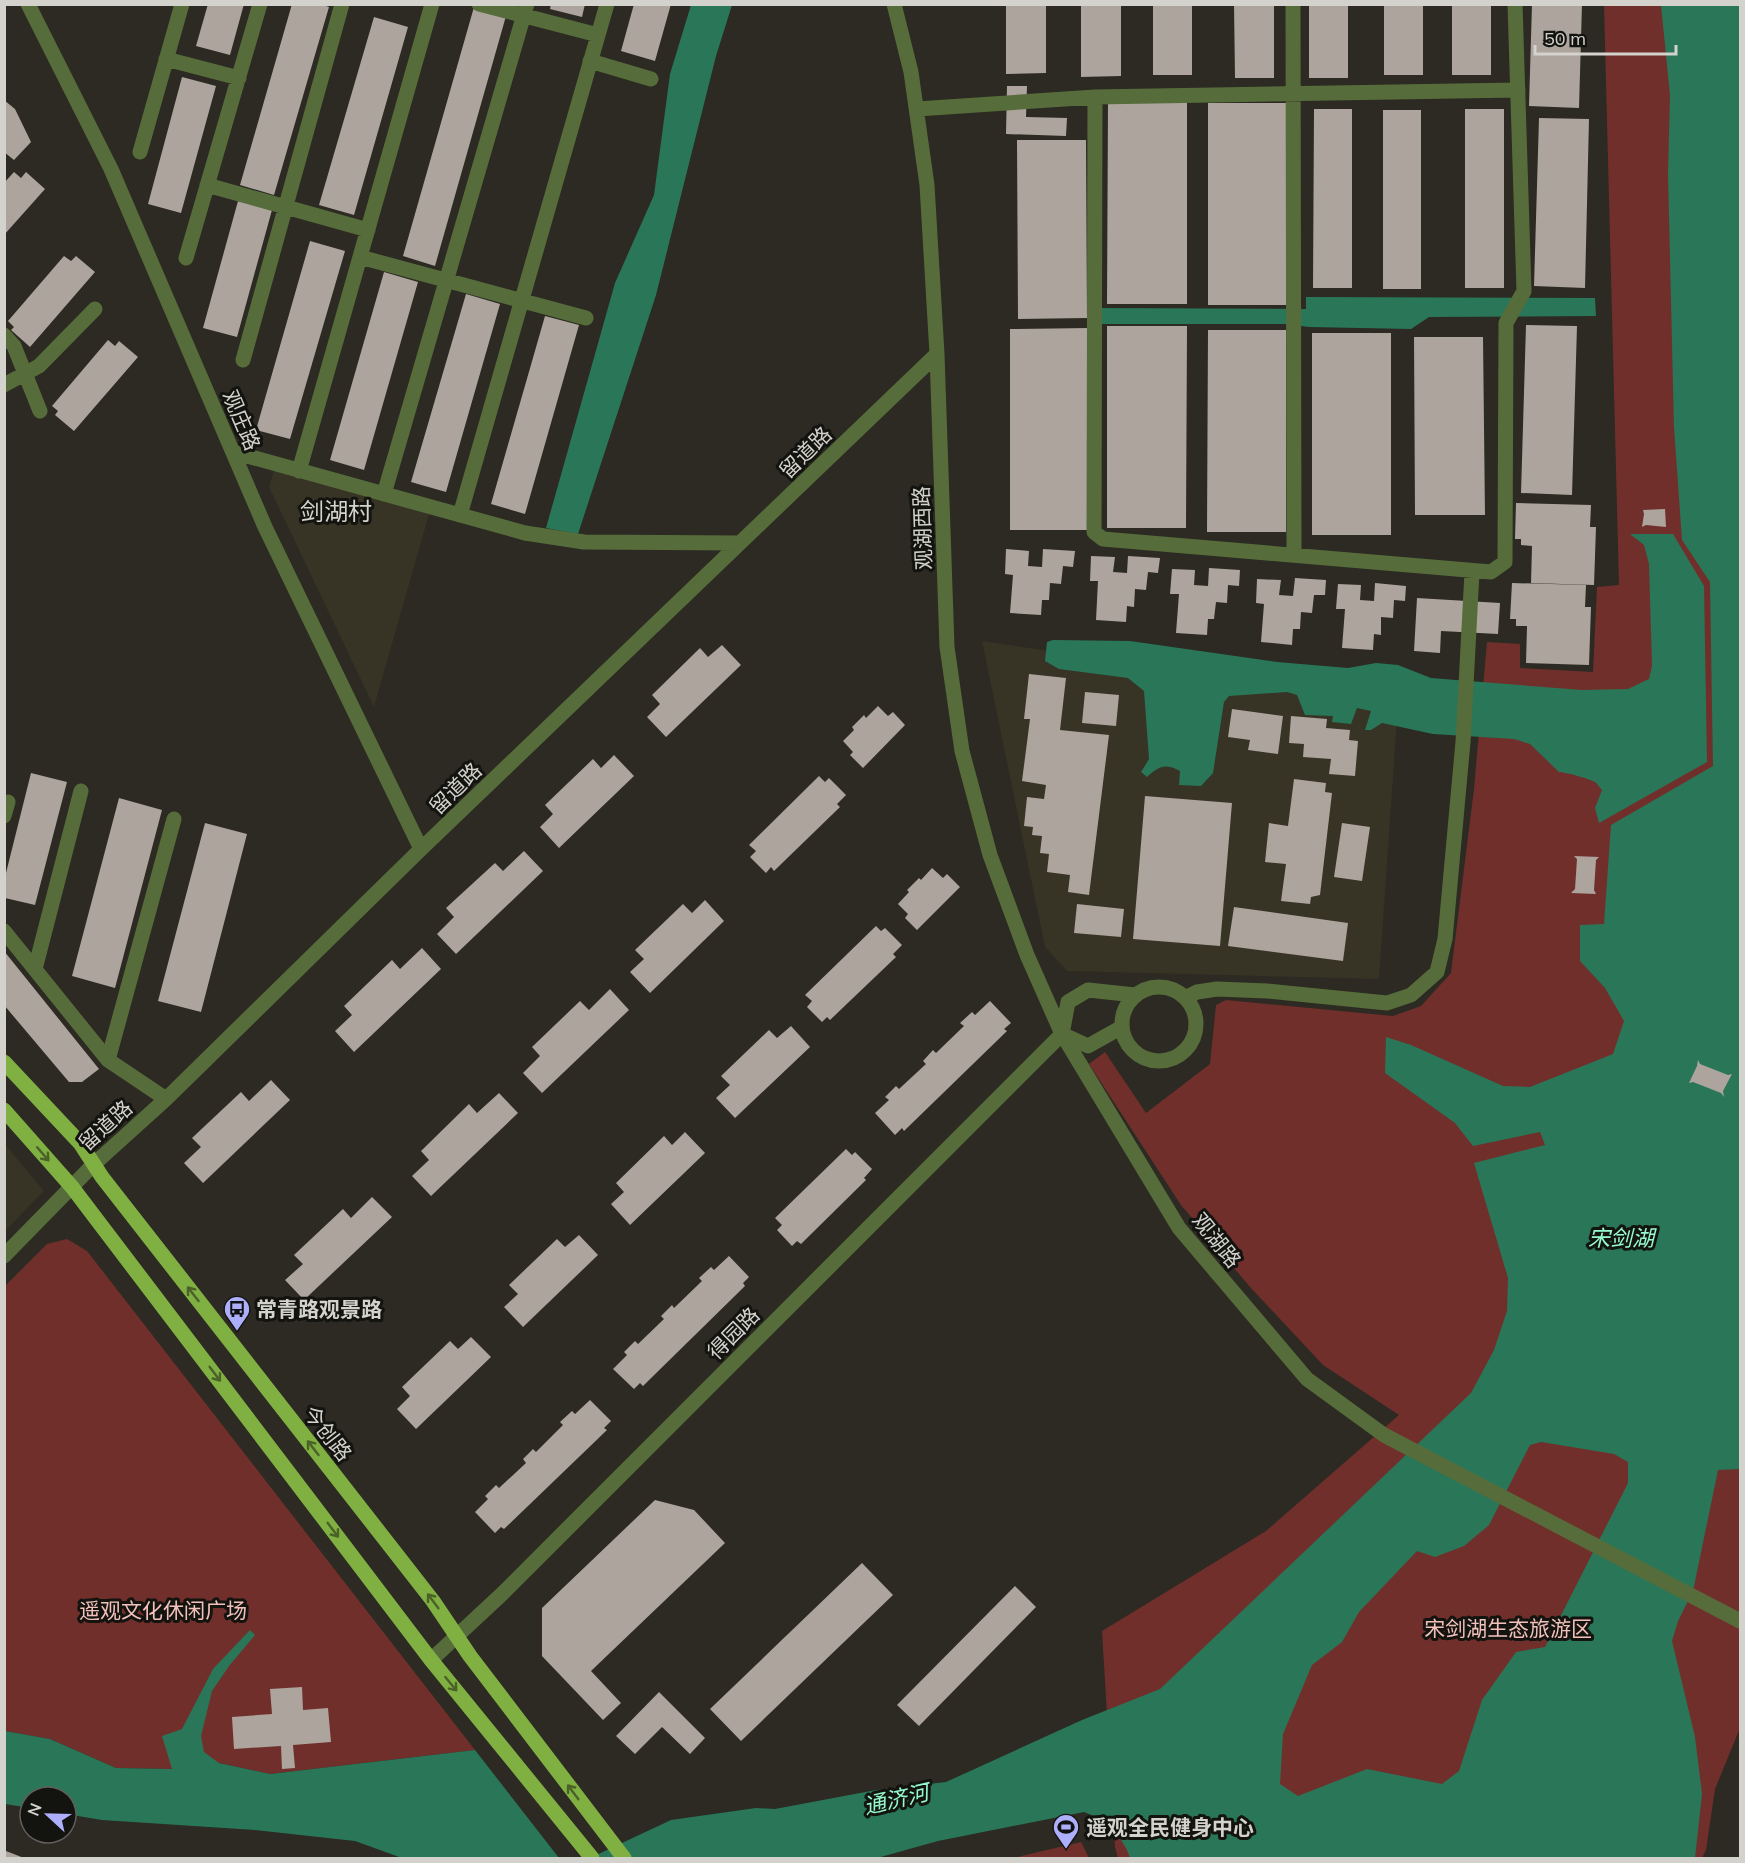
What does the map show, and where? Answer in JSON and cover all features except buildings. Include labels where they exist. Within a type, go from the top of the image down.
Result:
[{"type":"main road","name":"今创路","points":[[4,1062],[80,1143],[433,1601],[624,1858]]},
{"type":"main road","points":[[4,1110],[72,1186],[432,1660],[590,1856]]},
{"type":"street","name":"观庄路","points":[[28,4],[111,169],[265,527],[421,849]]},
{"type":"street","points":[[140,152],[182,4]]},
{"type":"street","points":[[186,258],[260,4]]},
{"type":"street","points":[[243,360],[342,4]]},
{"type":"street","points":[[299,471],[432,4]]},
{"type":"street","points":[[479,4],[525,10],[598,35]]},
{"type":"street","points":[[460,515],[607,4]]},
{"type":"street","name":"观湖西路","points":[[894,4],[911,72],[927,185],[937,354],[947,647],[962,750],[990,855],[1027,955],[1062,1034]]},
{"type":"street","points":[[1293,4],[1294,554]]},
{"type":"street","points":[[1095,97],[1094,532],[1103,539],[1491,572],[1505,562],[1506,323],[1524,291],[1515,4]]},
{"type":"street","points":[[384,494],[525,10]]},
{"type":"street","points":[[166,59],[238,78]]},
{"type":"street","points":[[591,61],[651,79]]},
{"type":"street","points":[[917,109],[1095,97],[1518,90]]},
{"type":"street","points":[[207,185],[368,230]]},
{"type":"street","points":[[360,257],[586,318]]},
{"type":"street","points":[[4,385],[39,366],[95,309]]},
{"type":"street","points":[[4,335],[14,346],[40,411]]},
{"type":"street","name":"留道路","points":[[4,1256],[94,1164],[166,1099],[421,849],[937,354]]},
{"type":"street","points":[[233,452],[525,533],[584,542],[740,543]]},
{"type":"street","points":[[1185,998],[1197,992],[1216,989],[1267,991],[1387,1003],[1411,995],[1437,972],[1445,939],[1463,742],[1472,572]]},
{"type":"street","points":[[35,969],[81,791]]},
{"type":"street","points":[[108,1060],[174,819]]},
{"type":"street","points":[[4,931],[108,1060],[166,1099]]},
{"type":"street","points":[[1158,986],[1171,988],[1185,998],[1195,1015],[1196,1028],[1193,1040],[1185,1050],[1176,1057],[1164,1061],[1141,1056],[1131,1049],[1125,1039],[1122,1015],[1127,1004],[1136,995],[1146,988],[1158,986]]},
{"type":"street","points":[[1122,1027],[1088,1046],[1062,1034],[1068,1002],[1088,990],[1136,995]]},
{"type":"street","name":"观湖路","points":[[1062,1034],[1179,1228],[1307,1379],[1384,1435],[1740,1621]]},
{"type":"street","name":"得园路","points":[[432,1660],[1062,1034]]},
{"type":"shaded area","points":[[274,470],[430,511],[374,707],[269,487]]},
{"type":"shaded area","points":[[982,641],[1130,663],[1399,691],[1379,979],[1067,971],[1045,947]]},
{"type":"shaded area","points":[[4,1143],[44,1191],[5,1231],[4,1231]]},
{"type":"green space","name":"宋剑湖生态旅游区","points":[[1604,5],[1740,5],[1740,1728],[1715,1789],[1706,1850],[1702,1858],[1118,1858],[1115,1847],[1102,1631],[1266,1531],[1399,1415],[1323,1365],[1250,1287],[1181,1205],[1089,1064],[1105,1052],[1146,1113],[1210,1064],[1216,1005],[1226,1000],[1393,1016],[1421,1006],[1451,973],[1474,789],[1487,642],[1520,644],[1520,668],[1593,672],[1597,587],[1619,585]]},
{"type":"green space","name":"遥观文化休闲广场","points":[[67,1239],[87,1251],[475,1750],[270,1774],[219,1763],[172,1769],[116,1768],[50,1739],[5,1731],[4,1287],[47,1244]]},
{"type":"green space","name":"遥观全民健身中心","points":[[1081,1842],[1089,1858],[1013,1858]]},
{"type":"water","points":[[691,5],[732,5],[716,56],[656,295],[578,534],[546,528],[615,283],[654,195],[670,74]]},
{"type":"water","name":"宋剑湖","points":[[1661,5],[1740,5],[1740,1469],[1718,1470],[1693,1591],[1678,1621],[1672,1641],[1695,1737],[1702,1794],[1695,1858],[1130,1858],[1111,1823],[1084,1812],[938,1841],[877,1858],[590,1858],[671,1820],[756,1808],[775,1809],[876,1790],[946,1782],[1082,1720],[1160,1689],[1471,1393],[1494,1350],[1507,1311],[1508,1278],[1474,1163],[1545,1145],[1540,1132],[1473,1146],[1455,1123],[1385,1073],[1386,1037],[1411,1045],[1503,1086],[1530,1087],[1613,1054],[1624,1021],[1605,988],[1580,961],[1580,925],[1604,924],[1611,825],[1713,766],[1710,582],[1682,540],[1674,427],[1668,174],[1670,95]],"holes":[[[1541,1442],[1614,1454],[1628,1462],[1628,1483],[1545,1647],[1516,1652],[1482,1700],[1459,1771],[1442,1784],[1367,1769],[1298,1796],[1280,1784],[1283,1734],[1312,1665],[1342,1642],[1359,1612],[1417,1551],[1435,1557],[1464,1546],[1489,1525],[1530,1445]]]},
{"type":"water","points":[[1306,297],[1595,298],[1596,316],[1429,317],[1411,329],[1309,327],[1285,324],[1089,324],[1091,308],[1306,309]]},
{"type":"water","points":[[1630,534],[1673,534],[1704,586],[1707,762],[1599,823],[1595,808],[1602,790],[1597,784],[1559,772],[1530,744],[1514,739],[1433,734],[1382,723],[1371,730],[1365,730],[1371,711],[1357,708],[1351,724],[1332,722],[1333,716],[1305,715],[1297,695],[1287,692],[1229,696],[1224,702],[1213,773],[1201,786],[1179,785],[1180,771],[1166,766],[1155,770],[1147,777],[1141,772],[1149,759],[1144,691],[1128,678],[1059,669],[1045,661],[1047,642],[1053,640],[1130,641],[1277,662],[1348,668],[1376,663],[1398,665],[1431,678],[1582,690],[1628,689],[1649,679],[1652,666],[1649,564],[1644,545]]},
{"type":"water","points":[[250,1630],[255,1635],[212,1691],[201,1736],[204,1752],[219,1763],[270,1774],[475,1750],[559,1858],[402,1858],[355,1841],[255,1830],[102,1820],[78,1816],[78,1785],[18,1785],[18,1806],[5,1804],[5,1731],[50,1739],[116,1768],[172,1769],[162,1736],[182,1729],[213,1669]]},
{"type":"place","name":"常青路观景路","points":[[237,1332]]},
{"type":"place","name":"遥观全民健身中心","points":[[1066,1850]]},
{"type":"district","name":"剑湖村","points":[[336,511]]},
{"type":"water label","name":"通济河","points":[[896,1799]]}]
